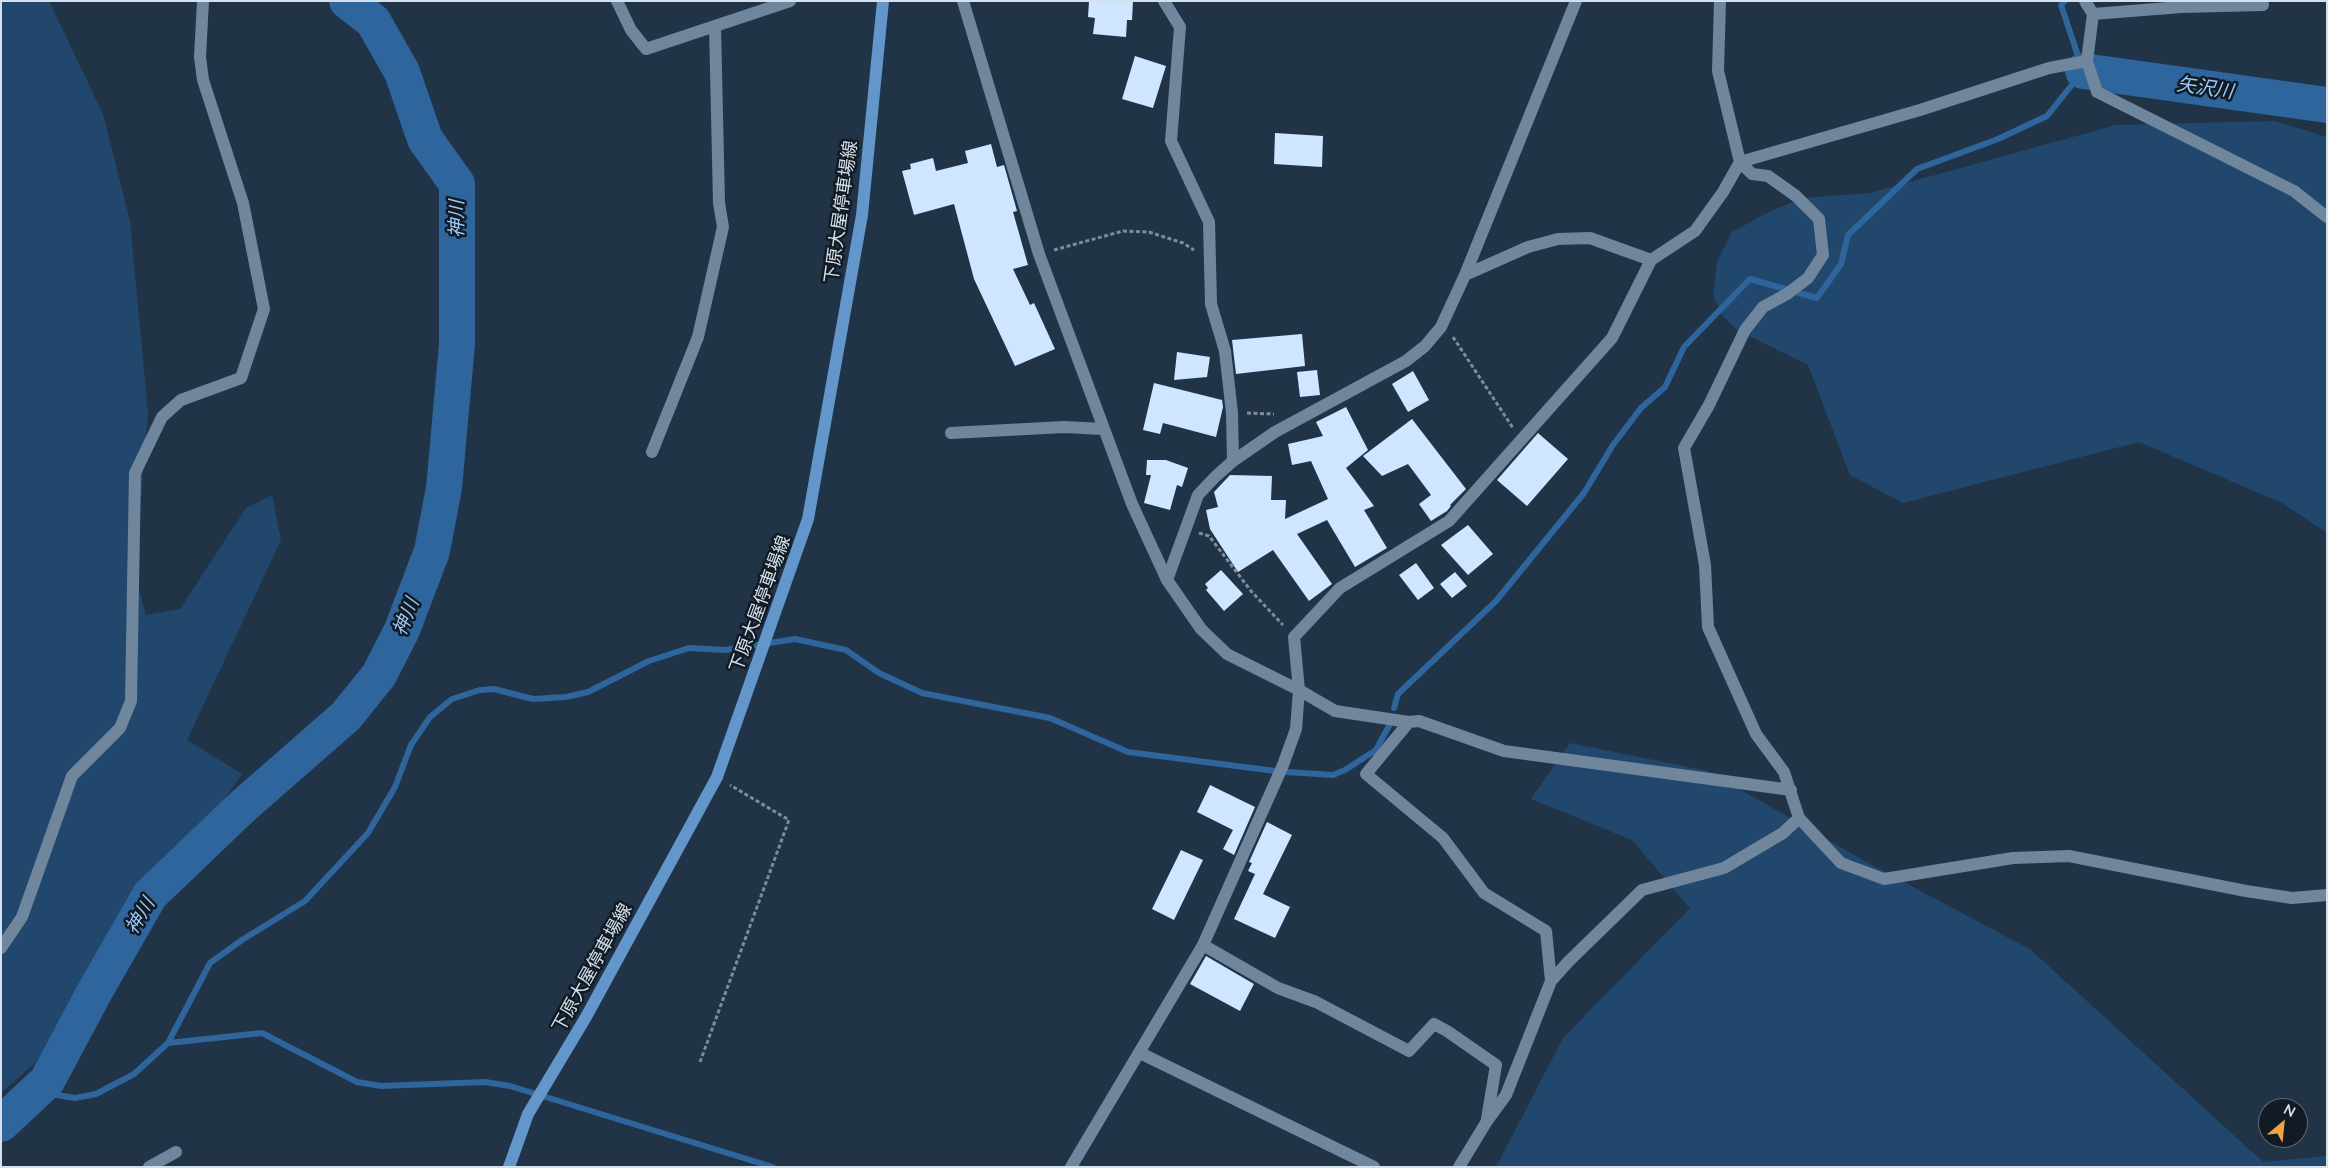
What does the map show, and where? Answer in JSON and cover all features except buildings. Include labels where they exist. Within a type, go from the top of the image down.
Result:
[{"type":"main road","name":"下原大屋停車場線","points":[[509,1167],[532,1107],[586,1017],[717,777],[808,519],[862,215],[883,1]]},
{"type":"street","points":[[1,948],[22,917],[72,776],[120,728],[131,701],[135,473],[162,417],[181,400],[241,378],[264,309],[243,203],[203,80],[200,57],[203,1]]},
{"type":"street","points":[[618,1],[631,30],[646,49],[790,1]]},
{"type":"street","points":[[963,1],[1039,254],[1132,504],[1167,580],[1201,629],[1227,654],[1300,690],[1335,711],[1409,722],[1419,721],[1504,752],[1791,790]]},
{"type":"street","points":[[1164,1],[1180,27],[1171,141],[1209,222],[1211,304],[1225,351],[1232,413],[1233,461]]},
{"type":"street","points":[[1167,580],[1198,495],[1233,461],[1294,421],[1406,361],[1424,346],[1441,327],[1465,275],[1576,1]]},
{"type":"street","points":[[1720,1],[1718,71],[1740,162],[1752,174],[1768,176],[1796,196],[1819,219],[1823,255],[1808,278],[1763,307],[1745,330],[1709,405],[1684,448],[1705,565],[1708,627],[1756,734],[1784,772],[1799,818],[1841,863],[1884,879],[2013,858],[2069,856],[2246,891],[2292,898],[2327,894]]},
{"type":"street","points":[[2085,1],[2092,14],[2087,61],[2097,92],[2294,191],[2327,217]]},
{"type":"street","points":[[2092,14],[2181,7],[2263,5],[2262,1]]},
{"type":"street","points":[[652,452],[698,337],[723,227],[719,202],[715,26]]},
{"type":"street","points":[[1070,1167],[1140,1054],[1203,945],[1283,765],[1296,729],[1300,690],[1294,637],[1340,588],[1449,522],[1612,338],[1650,260],[1695,231],[1724,192],[1740,162],[1920,110],[2049,68],[2087,61]]},
{"type":"street","points":[[1765,154],[1768,176]]},
{"type":"street","points":[[1465,275],[1528,248],[1558,239],[1590,238],[1650,260]]},
{"type":"street","points":[[951,434],[1064,427],[1103,429]]},
{"type":"street","points":[[1409,722],[1366,774],[1443,838],[1484,893],[1546,931],[1551,981]]},
{"type":"street","points":[[1459,1167],[1487,1121],[1506,1095],[1551,981],[1642,890],[1724,868],[1783,833],[1799,818]]},
{"type":"street","points":[[1203,945],[1278,988],[1316,1002],[1409,1051],[1434,1024],[1447,1031],[1496,1065],[1487,1121]]},
{"type":"street","points":[[1140,1054],[1374,1167]]},
{"type":"street","points":[[149,1167],[176,1152]]},
{"type":"path","points":[[1039,254],[1123,230],[1150,232],[1183,243],[1210,262]]},
{"type":"path","points":[[1441,327],[1452,335],[1520,440]]},
{"type":"path","points":[[1232,413],[1286,415],[1294,421]]},
{"type":"path","points":[[1187,528],[1209,536],[1251,591],[1294,637]]},
{"type":"path","points":[[700,1062],[789,820],[717,777]]},
{"type":"shaded area","points":[[1,1],[49,1],[103,114],[130,221],[148,413],[135,576],[146,615],[180,609],[246,508],[272,495],[281,540],[187,740],[242,774],[50,1050],[1,1093]]},
{"type":"shaded area","points":[[2275,121],[2327,137],[2327,533],[2282,503],[2139,442],[1903,503],[1850,475],[1808,365],[1737,330],[1722,315],[1713,295],[1717,262],[1732,232],[1769,212],[1803,198],[1870,193],[2116,125]]},
{"type":"shaded area","points":[[1570,743],[1708,771],[1863,860],[2031,950],[2263,1162],[2327,1156],[2327,1167],[1496,1167],[1563,1038],[1690,908],[1632,840],[1531,799]]},
{"type":"waterway","name":"神川","points":[[1,1124],[47,1081],[95,991],[150,895],[242,807],[346,716],[379,675],[402,630],[432,551],[444,488],[457,344],[457,184],[425,139],[402,72],[373,21],[347,1]]},
{"type":"waterway","points":[[1394,708],[1398,694],[1496,601],[1584,493],[1613,445],[1641,408],[1665,387],[1684,347],[1750,279],[1817,298],[1841,264],[1848,235],[1917,169],[1998,139],[2047,116],[2083,71],[2061,5],[2065,1]]},
{"type":"waterway","name":"矢沢川","points":[[2083,71],[2327,105]]},
{"type":"waterway","points":[[47,1081],[57,1095],[75,1098],[96,1094],[134,1074],[168,1043],[210,963],[242,940],[305,901],[368,833],[395,787],[411,745],[430,717],[452,699],[480,690],[494,689],[533,699],[566,697],[588,692],[649,661],[689,648],[725,650],[795,639],[846,650],[879,673],[922,693],[1050,718],[1128,752],[1275,771]]},
{"type":"waterway","points":[[1287,772],[1333,775],[1345,770],[1376,750],[1390,724]]},
{"type":"waterway","points":[[168,1043],[262,1033],[357,1082],[381,1086],[485,1082],[510,1086],[773,1167]]}]
